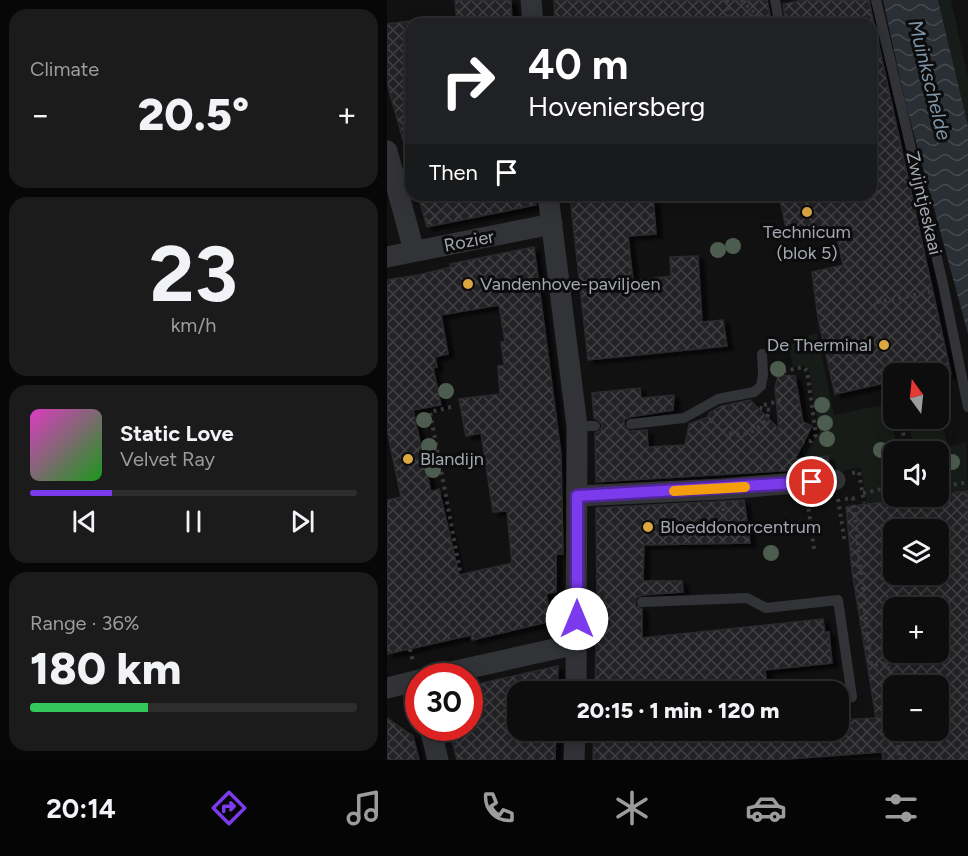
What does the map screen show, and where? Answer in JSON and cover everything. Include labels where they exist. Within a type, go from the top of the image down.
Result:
[{"type":"street","points":[[531,0],[532,18]]},
{"type":"street","points":[[387,151],[414,251]]},
{"type":"street","points":[[549,201],[586,426],[577,496],[587,604],[577,644],[576,681]]},
{"type":"street","name":"Rozier","points":[[387,257],[552,224]]},
{"type":"street","points":[[577,496],[722,489],[835,480]]},
{"type":"street","points":[[483,666],[577,644]]},
{"type":"street","points":[[387,688],[405,684]]},
{"type":"street","points":[[433,741],[438,760]]},
{"type":"street","points":[[574,760],[575,741]]},
{"type":"lane","points":[[775,0],[778,18]]},
{"type":"lane","name":"Zwijntjeskaai","points":[[876,0],[943,284],[968,407]]},
{"type":"lane","points":[[631,424],[684,418],[718,399],[754,392],[761,386],[764,374],[762,354]]},
{"type":"lane","points":[[642,602],[747,598],[766,608],[839,600],[852,697],[849,697]]},
{"type":"path","points":[[727,0],[730,18]]},
{"type":"path","points":[[741,0],[761,18]]},
{"type":"path","points":[[750,18],[753,11]]},
{"type":"path","points":[[874,306],[873,303],[916,294]]},
{"type":"path","points":[[787,371],[803,367],[807,371],[816,435],[811,441],[803,442]]},
{"type":"path","points":[[451,407],[430,411],[460,571]]},
{"type":"path","points":[[712,422],[722,431],[733,435],[758,430],[767,421],[770,410],[752,407]]},
{"type":"path","points":[[860,477],[864,503]]},
{"type":"path","points":[[949,485],[968,482]]},
{"type":"path","points":[[722,489],[725,538]]},
{"type":"path","points":[[863,493],[882,489]]},
{"type":"path","points":[[828,502],[853,498],[871,665],[888,664],[889,675]]},
{"type":"path","points":[[814,549],[808,505],[818,504]]},
{"type":"path","points":[[842,521],[845,543]]},
{"type":"path","points":[[897,741],[900,760]]},
{"type":"shaded area","points":[[938,0],[951,0],[968,77],[968,126]]},
{"type":"shaded area","points":[[817,333],[834,415],[883,405],[883,429],[893,429],[896,441],[883,441],[883,501],[867,503],[861,467],[830,474],[828,456],[803,458],[802,446],[820,435],[809,371],[804,365],[793,368],[788,341]]},
{"type":"shaded area","points":[[910,429],[943,429],[946,441],[912,441]]},
{"type":"shaded area","points":[[966,442],[968,491],[949,493],[949,447]]},
{"type":"water","name":"Muinkschelde","points":[[883,0],[938,0],[968,126],[968,334],[906,105]]},
{"type":"building","points":[[455,0],[511,0],[512,18],[456,18]]},
{"type":"building","points":[[554,0],[767,0],[771,18],[555,18]]},
{"type":"building","points":[[803,0],[869,0],[873,18],[785,18],[783,4]]},
{"type":"building","points":[[405,22],[405,147],[387,83],[387,24]]},
{"type":"building","points":[[878,41],[949,363],[883,363],[883,383],[835,394],[818,318],[812,272],[843,265],[835,228],[788,238],[780,201],[877,201]]},
{"type":"building","points":[[420,201],[536,201],[536,205],[427,227]]},
{"type":"building","points":[[571,201],[653,201],[656,234],[628,236],[633,281],[671,276],[670,257],[698,256],[702,322],[723,320],[727,346],[588,360]]},
{"type":"building","points":[[534,247],[561,454],[563,554],[556,554],[556,592],[546,594],[552,621],[472,640],[471,635],[387,654],[387,500],[401,497],[387,430],[387,280],[451,267],[450,264]],"holes":[[[499,305],[505,342],[501,342],[504,365],[498,366],[500,394],[459,399],[466,436],[481,433],[493,512],[507,511],[512,563],[459,575],[439,489],[431,492],[413,410],[441,405],[433,368],[437,367],[435,357],[448,354],[441,315]]]},
{"type":"building","points":[[778,375],[795,376],[803,422],[812,426],[795,459],[828,456],[829,468],[596,482],[595,433],[601,430],[602,425],[594,418],[592,393],[640,388],[641,398],[674,395],[673,410],[630,417],[624,420],[624,425],[629,431],[647,430],[648,447],[685,445],[689,424],[708,417],[709,413],[721,406],[750,400],[779,429],[775,388]]},
{"type":"building","points":[[968,491],[968,760],[883,760],[882,752],[776,760],[593,760],[594,741],[849,741],[849,719],[876,718],[852,571],[846,507],[883,502],[883,507],[949,507],[949,493]]},
{"type":"building","points":[[744,500],[750,543],[644,545],[643,581],[682,581],[683,592],[642,595],[636,598],[635,605],[642,609],[642,638],[823,619],[825,632],[829,632],[832,663],[765,670],[766,681],[595,681],[597,612],[604,604],[603,599],[597,597],[596,508]]},
{"type":"building","points":[[558,666],[557,681],[507,681],[507,741],[556,741],[555,760],[457,760],[452,741],[483,741],[483,683]]},
{"type":"building","points":[[387,718],[405,730],[405,741],[414,741],[419,760],[387,760]]},
{"type":"slow traffic","points":[[674,491],[745,487]]},
{"type":"place","name":"Technicum (blok 5)","points":[[807,212]]},
{"type":"place","name":"Vandenhove-paviljoen","points":[[468,284]]},
{"type":"place","name":"De Therminal","points":[[884,345]]},
{"type":"place","name":"Blandijn","points":[[408,459]]},
{"type":"place","name":"Bloeddonorcentrum","points":[[648,527]]},
{"type":"route","points":[[577,619],[577,496],[812,482]]}]
